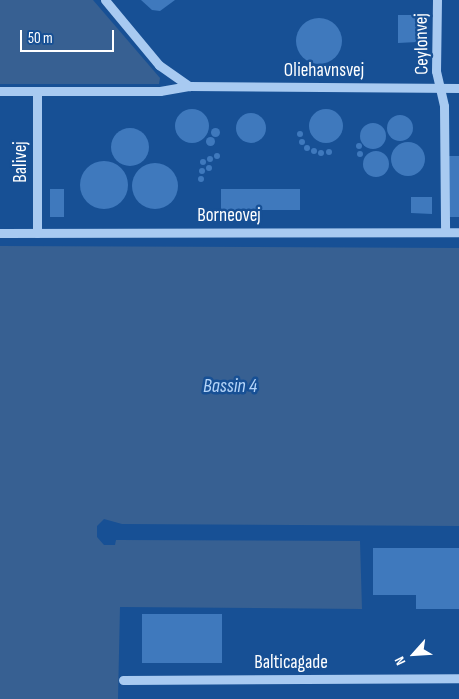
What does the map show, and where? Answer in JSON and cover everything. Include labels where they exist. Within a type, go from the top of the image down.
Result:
[{"type":"street","points":[[105,0],[159,65],[189,86]]},
{"type":"street","name":"Ceylonvej","points":[[437,0],[436,71],[444,106],[446,232]]},
{"type":"street","name":"Oliehavnsvej","points":[[0,91],[160,91],[189,86],[459,88]]},
{"type":"street","name":"Balivej","points":[[37,91],[37,233]]},
{"type":"street","name":"Borneovej","points":[[0,233],[459,232]]},
{"type":"street","name":"Balticagade","points":[[123,680],[459,678]]},
{"type":"water","points":[[0,0],[93,0],[160,78],[159,84],[0,84]]},
{"type":"water","name":"Bassin 4","points":[[0,246],[459,248],[459,526],[122,524],[104,519],[97,526],[97,537],[104,545],[115,545],[116,540],[360,541],[362,609],[120,607],[118,699],[0,699]]},
{"type":"building","points":[[141,0],[175,0],[160,11],[152,10]]},
{"type":"building","points":[[398,15],[417,15],[417,42],[398,43]]},
{"type":"building","points":[[324,18],[336,24],[341,32],[341,50],[336,58],[328,63],[314,64],[302,58],[297,50],[296,36],[302,24],[310,19]]},
{"type":"building","points":[[192,109],[199,110],[204,114],[208,119],[208,133],[204,138],[199,142],[192,143],[185,142],[180,138],[176,133],[175,126],[176,119],[180,114],[185,110]]},
{"type":"building","points":[[326,109],[333,110],[338,114],[342,119],[342,133],[338,138],[333,142],[326,143],[319,142],[314,138],[310,133],[309,126],[310,119],[314,114],[319,110]]},
{"type":"building","points":[[251,113],[262,117],[266,128],[262,139],[251,143],[240,139],[236,128],[240,117]]},
{"type":"building","points":[[400,115],[409,119],[413,128],[409,137],[400,141],[391,137],[387,128],[391,119]]},
{"type":"building","points":[[373,123],[382,127],[386,136],[382,145],[373,149],[364,145],[360,136],[364,127]]},
{"type":"building","points":[[130,128],[143,134],[149,147],[143,160],[130,166],[117,160],[111,147],[117,134]]},
{"type":"building","points":[[215,128],[219,132],[215,136],[211,132]]},
{"type":"building","points":[[300,131],[303,134],[300,137],[297,134]]},
{"type":"building","points":[[210,137],[214,141],[210,145],[206,141]]},
{"type":"building","points":[[302,139],[305,142],[302,145],[299,142]]},
{"type":"building","points":[[408,142],[415,143],[420,147],[424,152],[424,166],[420,171],[415,175],[408,176],[401,175],[396,171],[392,166],[391,159],[392,152],[396,147],[401,143]]},
{"type":"building","points":[[359,143],[362,146],[359,149],[356,146]]},
{"type":"building","points":[[307,145],[310,148],[307,151],[304,148]]},
{"type":"building","points":[[314,148],[317,151],[314,154],[311,151]]},
{"type":"building","points":[[329,149],[332,152],[329,155],[326,152]]},
{"type":"building","points":[[321,150],[324,153],[321,156],[318,153]]},
{"type":"building","points":[[360,151],[363,154],[360,157],[357,154]]},
{"type":"building","points":[[376,151],[385,155],[389,164],[385,173],[376,177],[367,173],[363,164],[367,155]]},
{"type":"building","points":[[217,153],[220,156],[217,159],[214,156]]},
{"type":"building","points":[[210,156],[213,159],[210,162],[207,159]]},
{"type":"building","points":[[447,156],[459,156],[459,217],[448,217]]},
{"type":"building","points":[[203,159],[206,162],[203,165],[200,162]]},
{"type":"building","points":[[104,161],[113,163],[121,168],[126,176],[128,185],[126,194],[121,202],[113,207],[104,209],[95,207],[87,202],[82,194],[80,185],[82,176],[87,168],[95,163]]},
{"type":"building","points":[[151,163],[159,163],[168,167],[174,173],[178,186],[174,199],[168,205],[159,209],[151,209],[142,205],[136,199],[132,190],[132,182],[136,173],[142,167]]},
{"type":"building","points":[[209,165],[212,168],[209,171],[206,168]]},
{"type":"building","points":[[202,168],[205,171],[202,174],[199,171]]},
{"type":"building","points":[[201,176],[204,179],[201,182],[198,179]]},
{"type":"building","points":[[50,189],[64,189],[64,217],[50,217]]},
{"type":"building","points":[[221,189],[300,189],[300,210],[251,210],[251,217],[221,217]]},
{"type":"building","points":[[411,197],[432,197],[432,214],[411,213]]},
{"type":"building","points":[[373,548],[459,548],[459,609],[416,609],[416,595],[373,595]]},
{"type":"building","points":[[142,614],[222,614],[222,663],[142,663]]}]
